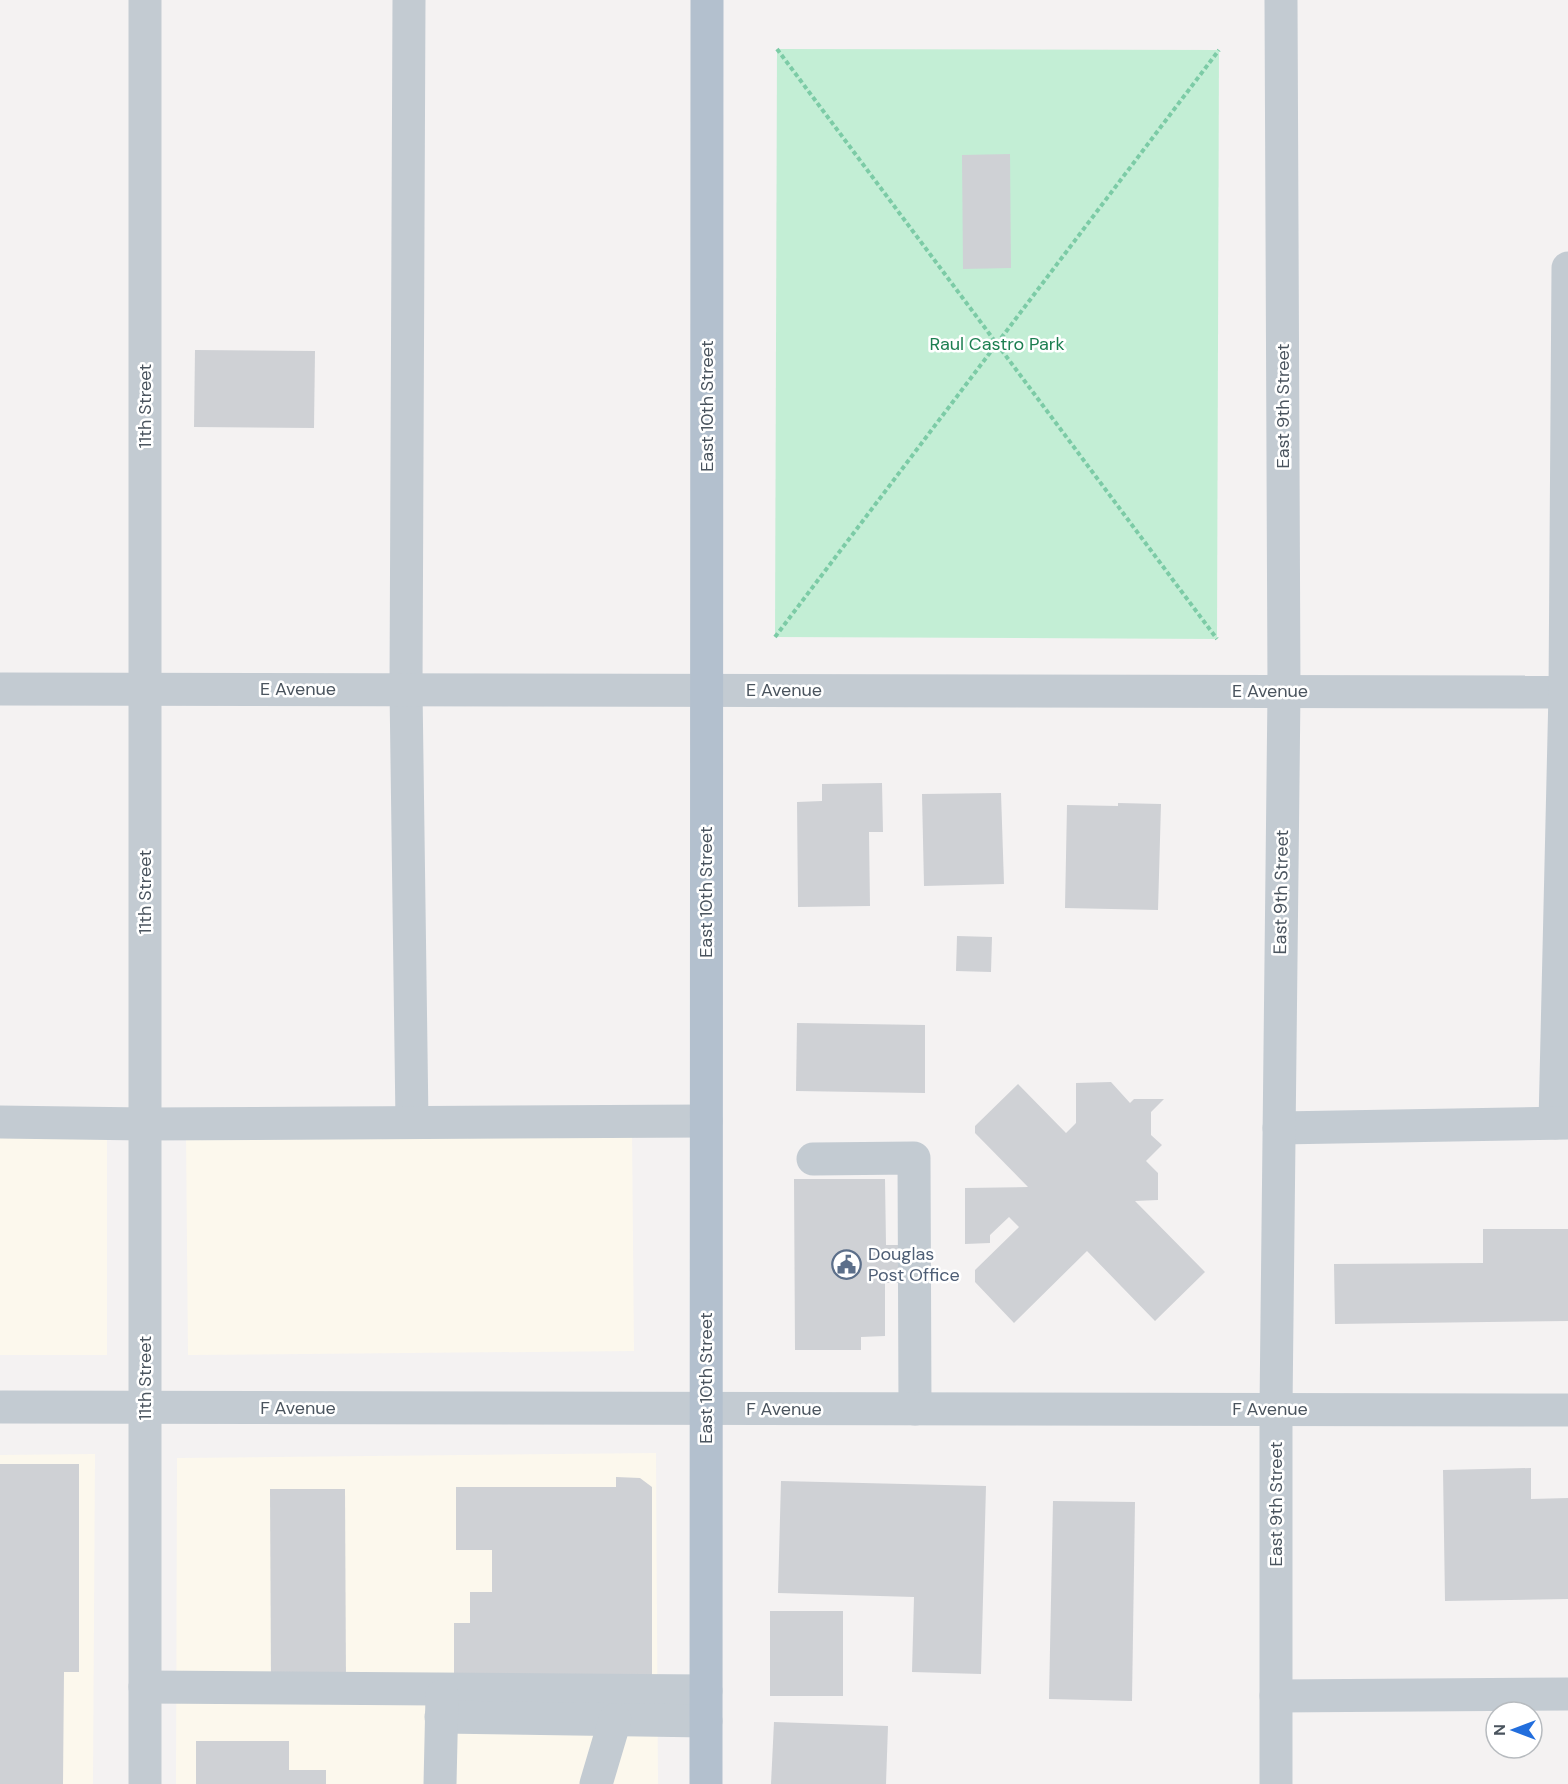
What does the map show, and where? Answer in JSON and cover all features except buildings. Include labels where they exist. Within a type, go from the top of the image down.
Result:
[{"type":"main road","name":"East 10th Street","points":[[706,1784],[707,0]]},
{"type":"street","name":"11th Street","points":[[145,0],[145,1784]]},
{"type":"street","points":[[409,0],[406,689],[412,1122]]},
{"type":"street","name":"East 9th Street","points":[[1276,1784],[1276,1408],[1284,691],[1281,0]]},
{"type":"street","points":[[1279,1128],[1562,1123],[1568,268]]},
{"type":"street","name":"E Avenue","points":[[0,689],[1566,692]]},
{"type":"street","points":[[0,1122],[145,1124],[706,1121]]},
{"type":"street","points":[[813,1159],[914,1158],[915,1409]]},
{"type":"street","name":"F Avenue","points":[[0,1407],[1568,1410]]},
{"type":"street","points":[[145,1688],[442,1703],[706,1706]]},
{"type":"street","points":[[1276,1696],[1568,1694]]},
{"type":"street","points":[[442,1703],[615,1720],[706,1706]]},
{"type":"street","points":[[441,1784],[442,1703]]},
{"type":"street","points":[[602,1777],[615,1720]]},
{"type":"path","points":[[777,49],[1217,639]]},
{"type":"path","points":[[775,637],[1219,51]]},
{"type":"shaded area","points":[[0,1121],[107,1121],[107,1355],[0,1355]]},
{"type":"shaded area","points":[[632,1129],[634,1351],[188,1355],[186,1134]]},
{"type":"shaded area","points":[[656,1453],[658,1784],[176,1784],[177,1458]]},
{"type":"shaded area","points":[[95,1454],[93,1784],[0,1784],[0,1455]]},
{"type":"green space","name":"Raul Castro Park","points":[[777,49],[1219,50],[1217,639],[775,637]]},
{"type":"place","name":"Douglas Post Office","points":[[847,1264]]}]
